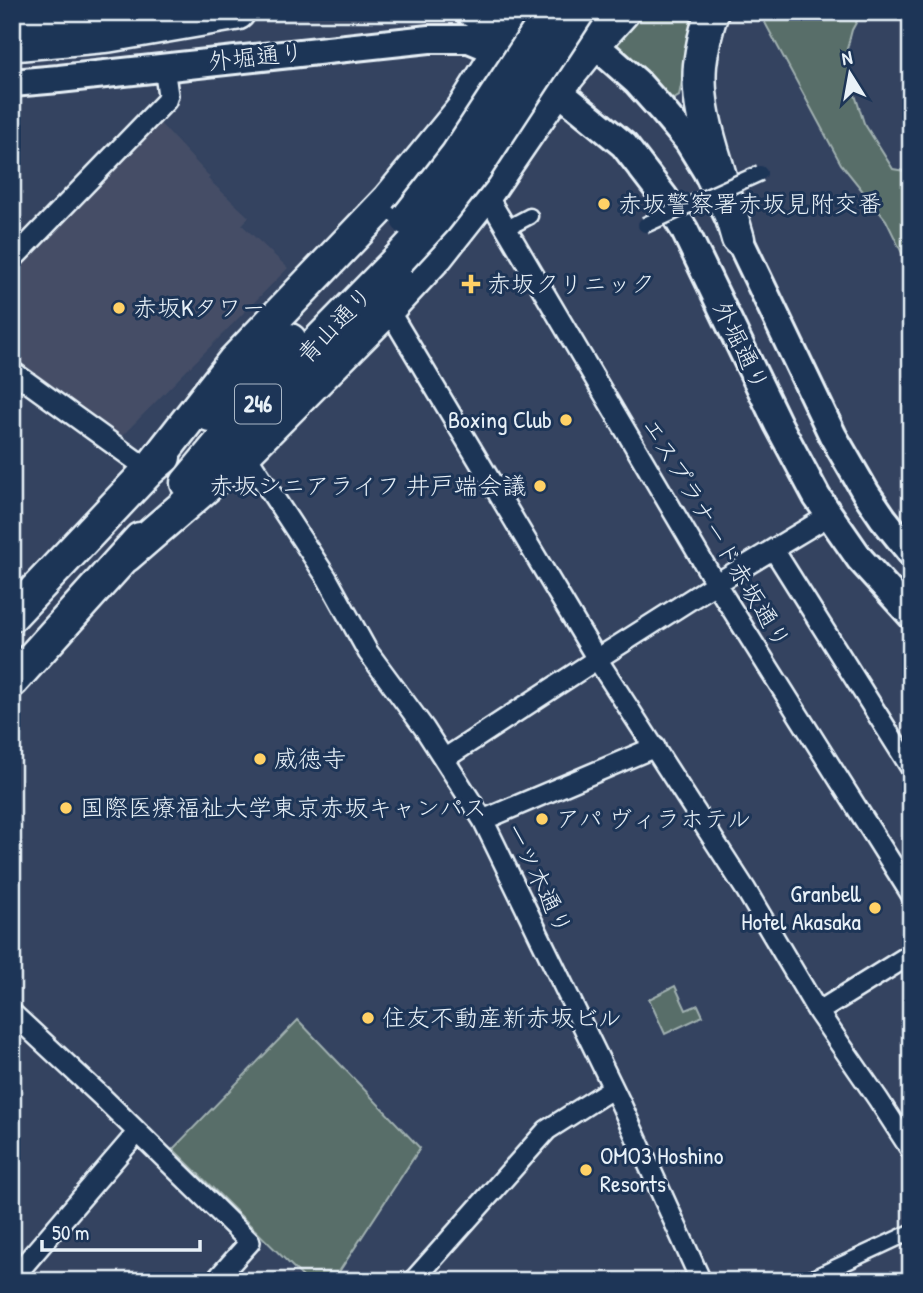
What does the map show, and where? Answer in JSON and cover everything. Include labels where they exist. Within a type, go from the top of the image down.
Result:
[{"type":"highway","points":[[12,18],[67,12]]},
{"type":"highway","points":[[12,43],[109,34],[237,12]]},
{"type":"highway","name":"青山通り","points":[[12,681],[126,556],[227,435],[390,253],[417,208],[457,155],[551,12]]},
{"type":"highway","name":"青山通り","points":[[12,615],[149,470],[390,253],[435,220],[475,169],[578,12]]},
{"type":"highway","points":[[126,556],[245,453],[437,256],[486,194],[557,90],[623,12]]},
{"type":"highway","points":[[712,12],[701,56],[700,94],[711,146],[738,239]]},
{"type":"highway","points":[[149,470],[234,361],[389,199],[463,109],[510,33]]},
{"type":"main road","points":[[12,32],[116,22],[172,12]]},
{"type":"main road","points":[[469,12],[510,33]]},
{"type":"main road","name":"外堀通り","points":[[12,83],[429,39],[470,39],[510,33]]},
{"type":"main road","name":"外堀通り","points":[[594,44],[637,82],[688,141],[707,172],[833,436],[866,493],[911,553]]},
{"type":"main road","name":"外堀通り","points":[[557,90],[624,145],[664,197],[685,231],[778,424],[817,496],[860,559],[911,615]]},
{"type":"street","points":[[12,260],[166,101],[168,95],[164,67]]},
{"type":"street","points":[[645,225],[760,173]]},
{"type":"street","name":"エスプラナード赤坂通り","points":[[486,194],[716,584],[911,894]]},
{"type":"street","points":[[513,225],[530,216]]},
{"type":"street","points":[[388,309],[597,659],[746,890],[818,1012],[911,1150]]},
{"type":"street","points":[[12,371],[149,470]]},
{"type":"street","name":"一ツ木通り","points":[[245,453],[327,578],[368,652],[424,728],[483,820],[613,1088],[701,1281]]},
{"type":"street","points":[[444,759],[597,659],[830,515]]},
{"type":"street","points":[[774,550],[911,768]]},
{"type":"street","points":[[483,820],[655,747]]},
{"type":"street","points":[[818,1012],[911,954]]},
{"type":"street","points":[[12,1013],[100,1094],[250,1242],[215,1281]]},
{"type":"street","points":[[413,1281],[547,1130],[613,1088]]},
{"type":"street","points":[[12,1279],[137,1133]]},
{"type":"street","points":[[806,1281],[911,1232]]},
{"type":"shaded area","points":[[156,119],[210,177],[208,179],[249,217],[242,225],[288,268],[122,436],[12,359],[12,269]]},
{"type":"green space","points":[[641,12],[698,12],[679,96],[674,99],[668,98],[616,47]]},
{"type":"green space","points":[[762,12],[862,12],[852,30],[847,49],[851,82],[864,123],[893,169],[911,172],[911,286],[904,257],[886,220],[841,164],[763,19]]},
{"type":"green space","points":[[675,986],[686,1010],[698,1005],[703,1016],[665,1034],[649,999]]},
{"type":"green space","points":[[298,1020],[420,1148],[333,1281],[307,1281],[173,1149]]},
{"type":"place","name":"赤坂警察署赤坂見附交番","points":[[604,204]]},
{"type":"place","name":"赤坂クリニック","points":[[471,284]]},
{"type":"place","name":"赤坂Kタワー","points":[[119,308]]},
{"type":"place","name":"Boxing Club","points":[[566,420]]},
{"type":"place","name":"赤坂シニアライフ 井戸端会議","points":[[540,486]]},
{"type":"place","name":"威徳寺","points":[[260,759]]},
{"type":"place","name":"国際医療福祉大学東京赤坂キャンパス","points":[[66,808]]},
{"type":"place","name":"アパ ヴィラホテル","points":[[542,819]]},
{"type":"place","name":"Granbell Hotel Akasaka","points":[[875,908]]},
{"type":"place","name":"住友不動産新赤坂ビル","points":[[368,1018]]},
{"type":"place","name":"OMO3 Hoshino Resorts","points":[[586,1170]]}]
